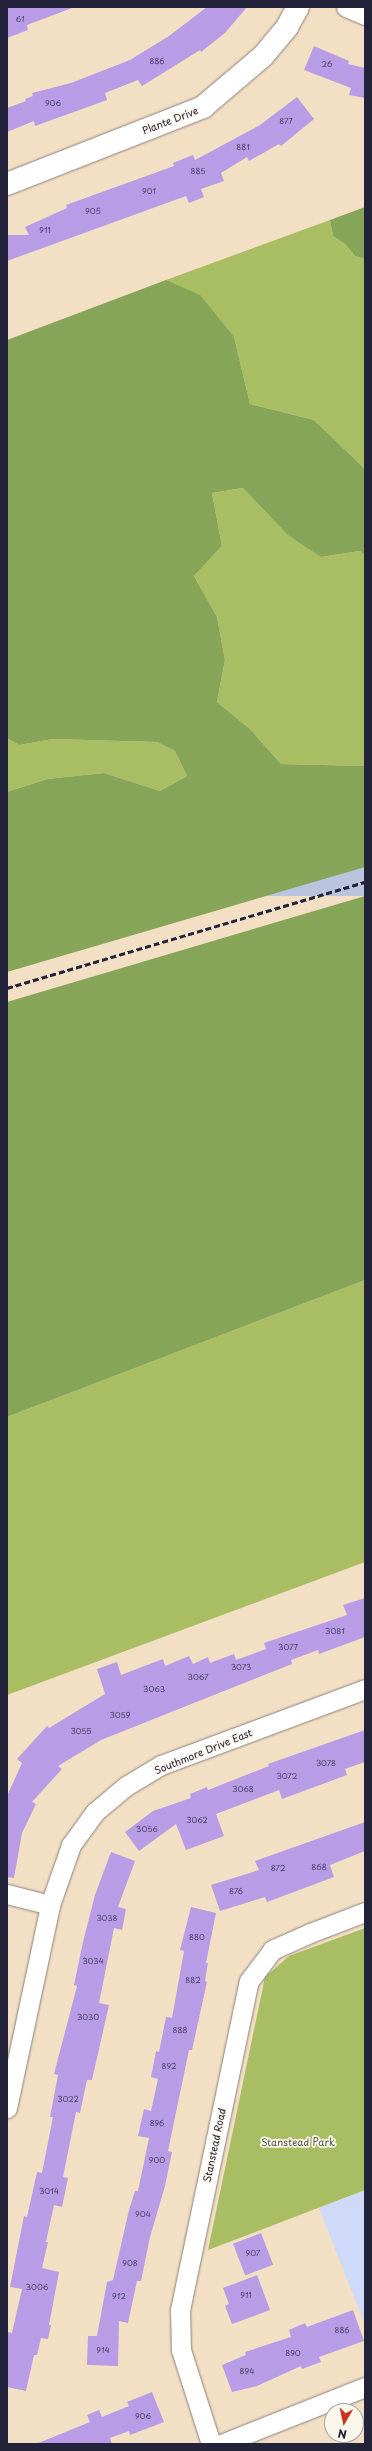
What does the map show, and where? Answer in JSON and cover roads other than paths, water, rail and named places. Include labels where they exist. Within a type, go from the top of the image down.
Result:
[{"type":"street","name":"Plante Drive","points":[[7,184],[203,107],[263,56],[287,27],[298,7]]},
{"type":"street","points":[[346,7],[365,15]]},
{"type":"street","name":"Southmore Drive East","points":[[7,2108],[50,1905],[71,1845],[95,1812],[126,1786],[161,1765],[365,1689]]},
{"type":"street","points":[[7,1894],[50,1905]]},
{"type":"street","name":"Stanstead Road","points":[[211,2444],[181,2350],[180,2310],[249,1981],[272,1950],[310,1933],[365,1912]]},
{"type":"street","points":[[220,2444],[365,2387]]},
{"type":"railway","points":[[7,988],[365,882]]},
{"type":"park label","name":"Stanstead Park","points":[[298,2142]]}]
